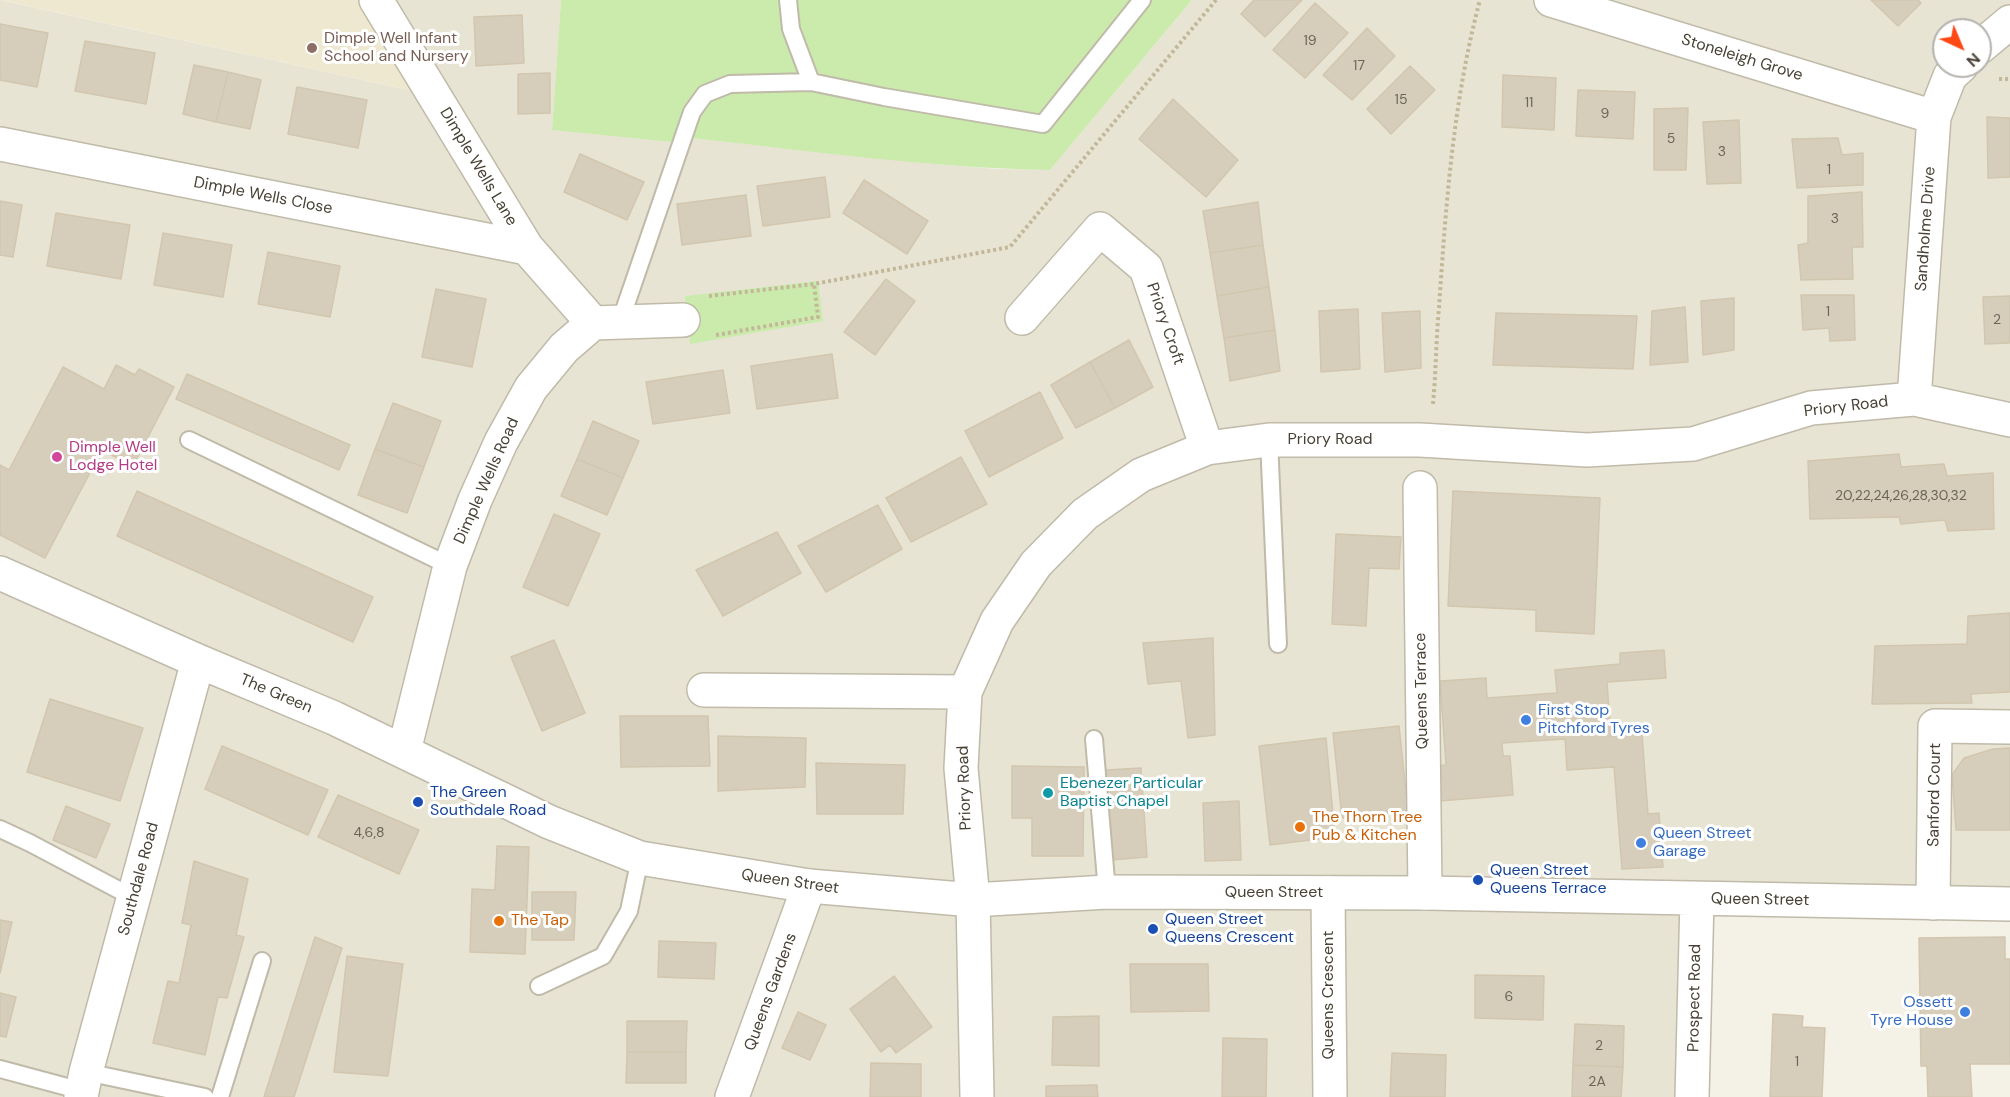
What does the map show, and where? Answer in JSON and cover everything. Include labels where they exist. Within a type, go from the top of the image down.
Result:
[{"type":"street","name":"Dimple Wells Lane","points":[[376,0],[527,248],[606,323]]},
{"type":"street","name":"Stoneleigh Grove","points":[[1551,0],[1934,117]]},
{"type":"street","points":[[1992,37],[2010,22]]},
{"type":"street","name":"Sandholme Drive","points":[[1914,399],[1934,117],[1949,78]]},
{"type":"street","name":"Dimple Wells Close","points":[[0,144],[527,248]]},
{"type":"street","name":"Priory Croft","points":[[1022,318],[1100,229],[1146,267],[1208,448]]},
{"type":"street","points":[[606,323],[683,320]]},
{"type":"street","name":"Dimple Wells Road","points":[[404,751],[450,566],[496,452],[531,388],[564,348],[606,323]]},
{"type":"street","name":"Priory Road","points":[[973,900],[961,768],[965,692],[998,621],[1036,564],[1085,514],[1141,475],[1208,448],[1269,440],[1430,440],[1587,450],[1693,444],[1811,408],[1914,399],[2010,420]]},
{"type":"street","name":"Queens Terrace","points":[[1420,488],[1425,893]]},
{"type":"street","name":"The Green","points":[[0,573],[198,661],[334,718],[549,822]]},
{"type":"street","name":"Southdale Road","points":[[83,1086],[198,661]]},
{"type":"street","points":[[704,690],[965,692]]},
{"type":"street","name":"Sanford Court","points":[[1933,903],[1935,726],[2010,726]]},
{"type":"street","name":"Queen Street","points":[[549,822],[640,858],[809,886],[973,900],[1107,892],[1425,893],[2010,904]]},
{"type":"street","name":"Queens Gardens","points":[[732,1097],[809,886]]},
{"type":"street","name":"Queens Crescent","points":[[1328,893],[1330,1097]]},
{"type":"street","name":"Prospect Road","points":[[1692,1097],[1697,899]]},
{"type":"street","points":[[973,900],[977,1097]]},
{"type":"lane","points":[[788,0],[791,29],[811,82]]},
{"type":"lane","points":[[606,323],[692,112],[705,94],[730,84],[811,82],[1043,124],[1142,0]]},
{"type":"lane","points":[[189,440],[450,566]]},
{"type":"lane","points":[[1269,440],[1278,644]]},
{"type":"lane","points":[[1094,739],[1107,892]]},
{"type":"lane","points":[[0,829],[134,898]]},
{"type":"lane","points":[[539,986],[603,956],[629,911],[640,858]]},
{"type":"lane","points":[[220,1097],[262,961]]},
{"type":"lane","points":[[0,1069],[83,1086],[205,1097]]},
{"type":"path","points":[[814,284],[818,317],[687,340],[679,299],[814,284],[1010,247],[1216,0]]},
{"type":"path","points":[[1430,440],[1451,164],[1467,46],[1480,0]]},
{"type":"shaded area","points":[[0,0],[435,96],[376,0],[561,0],[552,130],[691,138],[996,169],[1050,170],[1192,0],[2010,0],[2010,904],[1697,899],[1692,1097],[0,1097]]},
{"type":"shaded area","name":"Dimple Well Infant School and Nursery","points":[[2,0],[376,0],[436,96]]},
{"type":"green space","points":[[561,0],[1192,0],[1050,170],[960,166],[691,138],[682,143],[552,130]]},
{"type":"green space","points":[[818,281],[823,321],[690,344],[685,296]]},
{"type":"building","points":[[1254,0],[1302,0],[1265,37],[1241,14]]},
{"type":"building","points":[[1871,0],[1918,0],[1921,3],[1898,26]]},
{"type":"building","points":[[1315,3],[1348,33],[1305,78],[1273,50]]},
{"type":"building","points":[[522,15],[524,63],[476,66],[474,17]]},
{"type":"building","points":[[0,24],[48,33],[37,87],[0,80]]},
{"type":"building","points":[[1367,28],[1395,56],[1352,100],[1323,75]]},
{"type":"building","points":[[85,41],[155,53],[146,104],[75,91]]},
{"type":"building","points":[[194,65],[228,72],[216,122],[183,114]]},
{"type":"building","points":[[1410,66],[1435,90],[1391,134],[1367,109]]},
{"type":"building","points":[[228,72],[261,80],[250,129],[216,122]]},
{"type":"building","points":[[550,73],[550,113],[518,114],[518,74]]},
{"type":"building","points":[[1503,75],[1556,78],[1554,130],[1502,127]]},
{"type":"building","points":[[297,87],[367,100],[358,148],[288,134]]},
{"type":"building","points":[[1578,90],[1635,92],[1633,139],[1576,136]]},
{"type":"building","points":[[1173,99],[1238,160],[1206,197],[1139,139]]},
{"type":"building","points":[[1688,108],[1686,170],[1654,170],[1654,109]]},
{"type":"building","points":[[1987,117],[2010,118],[2010,177],[1988,178]]},
{"type":"building","points":[[1739,120],[1741,183],[1707,184],[1703,122]]},
{"type":"building","points":[[1838,138],[1842,155],[1863,153],[1863,185],[1797,188],[1792,139]]},
{"type":"building","points":[[580,154],[644,182],[627,220],[564,192]]},
{"type":"building","points":[[825,177],[830,217],[763,226],[757,186]]},
{"type":"building","points":[[864,180],[928,221],[907,254],[843,213]]},
{"type":"building","points":[[1862,192],[1863,247],[1852,247],[1853,279],[1801,280],[1798,245],[1808,243],[1808,196]]},
{"type":"building","points":[[746,195],[751,236],[682,245],[677,204]]},
{"type":"building","points":[[0,201],[22,205],[13,257],[0,255]]},
{"type":"building","points":[[1258,202],[1263,245],[1210,253],[1203,211]]},
{"type":"building","points":[[56,213],[130,225],[121,279],[47,266]]},
{"type":"building","points":[[163,233],[232,245],[223,297],[154,285]]},
{"type":"building","points":[[1263,245],[1269,287],[1217,296],[1210,253]]},
{"type":"building","points":[[268,252],[340,266],[330,317],[258,304]]},
{"type":"building","points":[[886,279],[915,301],[875,355],[844,332]]},
{"type":"building","points":[[1269,287],[1275,330],[1224,338],[1217,296]]},
{"type":"building","points":[[436,289],[486,299],[472,367],[422,357]]},
{"type":"building","points":[[1801,295],[1854,295],[1855,340],[1830,341],[1829,328],[1803,330]]},
{"type":"building","points":[[2010,296],[2010,343],[1985,344],[1983,297]]},
{"type":"building","points":[[1734,298],[1734,350],[1703,355],[1701,301]]},
{"type":"building","points":[[1685,307],[1688,362],[1650,365],[1652,311]]},
{"type":"building","points":[[1358,309],[1360,369],[1321,372],[1319,311]]},
{"type":"building","points":[[1420,311],[1421,368],[1385,372],[1382,313]]},
{"type":"building","points":[[1496,313],[1637,316],[1633,369],[1493,365]]},
{"type":"building","points":[[1275,330],[1280,371],[1230,381],[1224,338]]},
{"type":"building","points":[[1129,340],[1153,387],[1115,408],[1090,362]]},
{"type":"building","points":[[832,354],[838,398],[757,409],[751,366]]},
{"type":"building","points":[[1090,362],[1115,408],[1076,428],[1051,385]]},
{"type":"building","name":"Dimple Well Lodge Hotel","points":[[116,365],[135,375],[139,369],[174,387],[133,466],[102,450],[45,558],[0,535],[0,465],[9,470],[63,367],[104,389]]},
{"type":"building","points":[[723,370],[730,413],[653,424],[646,382]]},
{"type":"building","points":[[187,374],[350,445],[339,470],[176,399]]},
{"type":"building","points":[[1040,392],[1063,438],[989,477],[965,431]]},
{"type":"building","points":[[393,403],[441,421],[424,467],[375,449]]},
{"type":"building","points":[[593,421],[639,441],[623,478],[577,459]]},
{"type":"building","points":[[375,449],[424,467],[407,513],[358,495]]},
{"type":"building","points":[[1899,454],[1901,467],[1944,464],[1947,476],[1993,473],[1994,529],[1948,531],[1945,520],[1901,524],[1899,517],[1810,519],[1808,461]]},
{"type":"building","points":[[961,457],[987,504],[911,542],[886,498]]},
{"type":"building","points":[[577,459],[623,478],[607,515],[561,496]]},
{"type":"building","points":[[137,491],[373,597],[353,642],[117,536]]},
{"type":"building","points":[[1453,491],[1600,498],[1594,634],[1536,631],[1536,610],[1448,606]]},
{"type":"building","points":[[878,505],[902,549],[826,592],[798,546]]},
{"type":"building","points":[[554,514],[600,534],[568,606],[523,587]]},
{"type":"building","points":[[777,532],[801,573],[723,616],[696,570]]},
{"type":"building","points":[[1336,534],[1401,537],[1399,569],[1369,568],[1366,626],[1332,624]]},
{"type":"building","points":[[2010,613],[2010,692],[1971,694],[1972,703],[1872,704],[1875,646],[1967,644],[1968,616]]},
{"type":"building","points":[[1213,638],[1215,735],[1188,738],[1181,681],[1148,684],[1143,643]]},
{"type":"building","points":[[554,640],[585,713],[542,731],[511,657]]},
{"type":"building","points":[[1664,650],[1666,678],[1607,682],[1611,736],[1642,734],[1648,814],[1659,813],[1663,867],[1622,869],[1614,767],[1567,770],[1565,739],[1502,743],[1503,756],[1510,756],[1513,795],[1439,801],[1437,766],[1446,765],[1440,681],[1486,678],[1487,698],[1557,693],[1555,670],[1620,664],[1620,653]]},
{"type":"building","points":[[50,699],[143,728],[120,801],[27,772]]},
{"type":"building","points":[[620,716],[708,716],[710,766],[621,767]]},
{"type":"building","points":[[1399,726],[1408,811],[1342,818],[1333,733]]},
{"type":"building","points":[[718,736],[806,738],[805,787],[718,791]]},
{"type":"building","points":[[1326,738],[1335,837],[1270,845],[1259,746]]},
{"type":"building","points":[[222,746],[328,790],[308,835],[205,789]]},
{"type":"building","points":[[2010,748],[2010,830],[1956,830],[1952,775],[1964,758],[1993,749]]},
{"type":"building","points":[[816,763],[905,765],[903,814],[817,814]]},
{"type":"building","name":"Ebenezer Particular Baptist Chapel","points":[[1012,766],[1084,767],[1083,856],[1032,856],[1032,818],[1012,818]]},
{"type":"building","points":[[1141,768],[1147,857],[1112,860],[1106,770]]},
{"type":"building","points":[[338,795],[419,830],[399,874],[318,837]]},
{"type":"building","points":[[1239,801],[1241,860],[1205,861],[1203,803]]},
{"type":"building","points":[[66,806],[110,824],[96,858],[53,840]]},
{"type":"building","name":"The Tap","points":[[497,846],[529,847],[525,954],[470,952],[472,889],[495,890]]},
{"type":"building","points":[[194,861],[248,879],[236,935],[244,937],[227,998],[218,997],[205,1055],[153,1043],[168,981],[179,983],[191,925],[182,923]]},
{"type":"building","points":[[532,892],[576,892],[574,940],[532,940]]},
{"type":"building","points":[[0,920],[12,922],[0,973]]},
{"type":"building","points":[[315,937],[342,948],[294,1097],[264,1097]]},
{"type":"building","name":"Ossett Tyre House","points":[[2005,937],[2005,959],[2010,959],[2010,1064],[1970,1064],[1972,1097],[1928,1097],[1927,1066],[1921,1066],[1919,938]]},
{"type":"building","points":[[659,941],[716,943],[714,979],[658,977]]},
{"type":"building","points":[[347,956],[403,964],[388,1076],[334,1072]]},
{"type":"building","points":[[1130,964],[1208,964],[1209,1011],[1131,1012]]},
{"type":"building","points":[[1475,975],[1544,976],[1543,1020],[1475,1018]]},
{"type":"building","points":[[894,976],[932,1027],[896,1053],[890,1045],[881,1052],[850,1009]]},
{"type":"building","points":[[0,993],[16,997],[6,1037],[0,1036]]},
{"type":"building","points":[[798,1012],[826,1025],[810,1060],[782,1048]]},
{"type":"building","points":[[1773,1014],[1803,1016],[1802,1027],[1825,1028],[1822,1097],[1770,1097]]},
{"type":"building","points":[[1099,1016],[1099,1066],[1052,1065],[1053,1017]]},
{"type":"building","points":[[627,1021],[687,1021],[686,1052],[627,1052]]},
{"type":"building","points":[[1575,1024],[1624,1026],[1623,1067],[1573,1065]]},
{"type":"building","points":[[1223,1038],[1267,1039],[1266,1097],[1222,1097]]},
{"type":"building","points":[[627,1052],[686,1052],[686,1083],[626,1083]]},
{"type":"building","points":[[1392,1053],[1446,1055],[1445,1097],[1390,1097]]},
{"type":"building","points":[[871,1063],[921,1064],[921,1097],[870,1097]]},
{"type":"building","points":[[1573,1065],[1623,1067],[1621,1097],[1572,1097]]},
{"type":"building","points":[[1097,1085],[1098,1097],[1046,1097],[1046,1086]]},
{"type":"place","name":"Dimple Well Infant School and Nursery","points":[[312,48]]},
{"type":"place","name":"Dimple Well Lodge Hotel","points":[[57,457]]},
{"type":"place","name":"First Stop Pitchford Tyres","points":[[1526,720]]},
{"type":"place","name":"Ebenezer Particular Baptist Chapel","points":[[1048,793]]},
{"type":"place","name":"The Green Southdale Road","points":[[418,802]]},
{"type":"place","name":"The Thorn Tree Pub & Kitchen","points":[[1300,827]]},
{"type":"place","name":"Queen Street Garage","points":[[1641,843]]},
{"type":"place","name":"Queen Street Queens Terrace","points":[[1478,880]]},
{"type":"place","name":"The Tap","points":[[499,921]]},
{"type":"place","name":"Queen Street Queens Crescent","points":[[1153,929]]},
{"type":"place","name":"Ossett Tyre House","points":[[1965,1012]]}]
